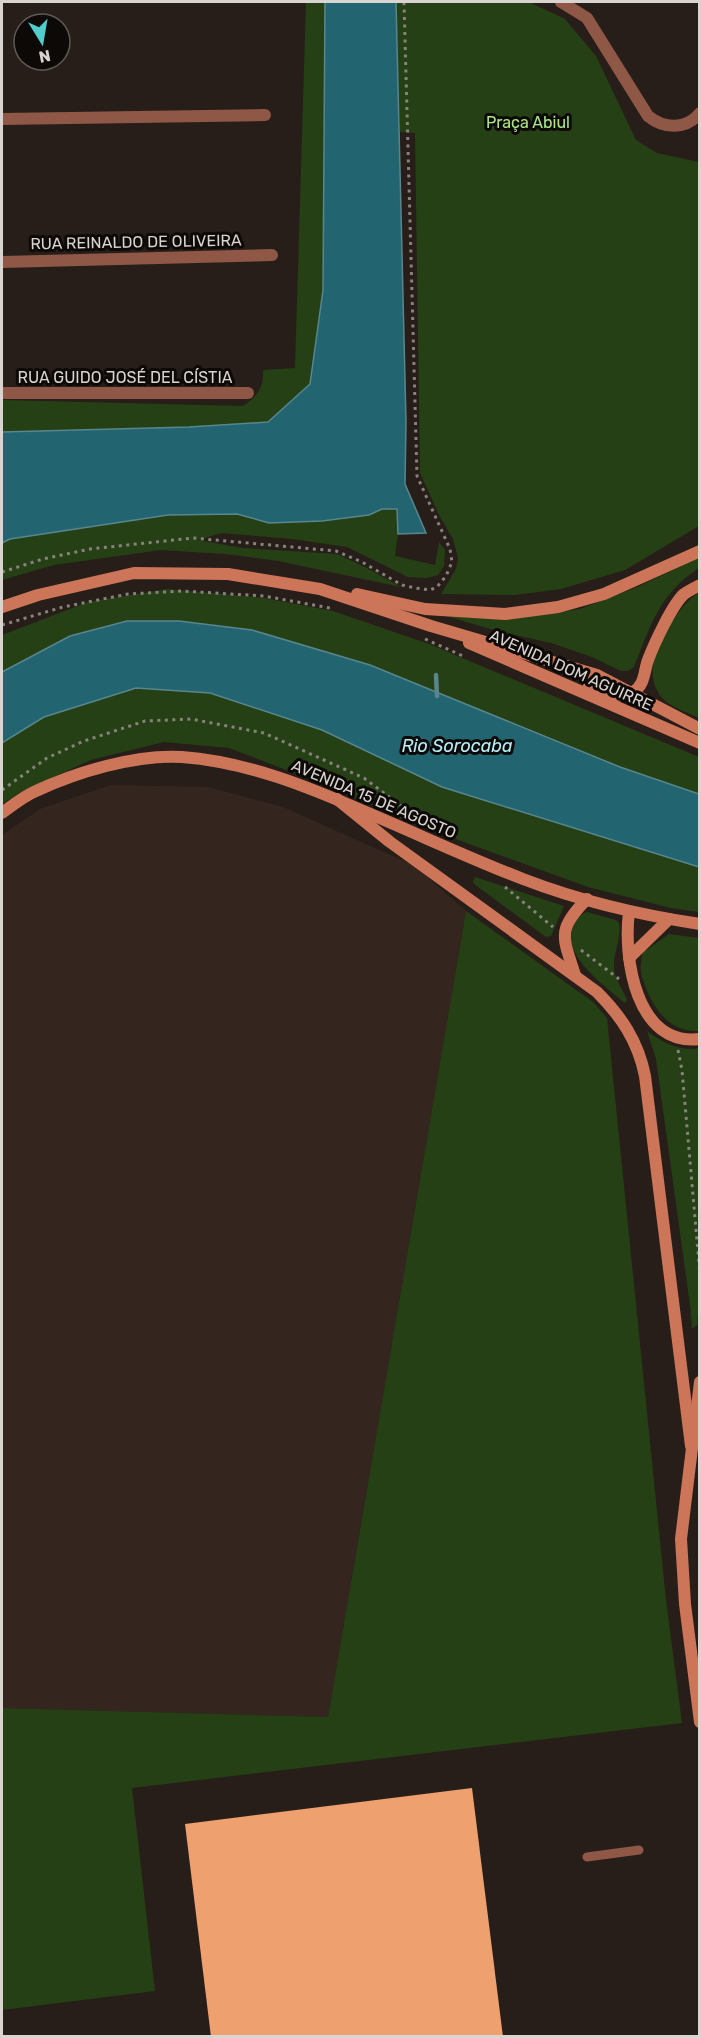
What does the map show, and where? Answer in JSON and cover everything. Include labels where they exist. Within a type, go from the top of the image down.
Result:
[{"type":"main road","points":[[320,588],[425,609],[505,614],[558,607],[604,594],[699,551]]},
{"type":"main road","name":"AVENIDA DOM AGUIRRE","points":[[2,608],[38,595],[134,573],[228,574],[320,588],[431,626],[597,675],[633,692],[699,729]]},
{"type":"main road","points":[[552,680],[609,694],[621,695],[633,692],[642,684],[648,661],[683,595],[699,585]]},
{"type":"main road","name":"AVENIDA DOM AGUIRRE","points":[[431,626],[699,743]]},
{"type":"main road","points":[[648,661],[648,690],[657,706]]},
{"type":"main road","name":"AVENIDA 15 DE AGOSTO","points":[[2,813],[35,791],[85,772],[137,760],[179,757],[244,767],[294,781],[525,880],[629,912],[699,924]]},
{"type":"main road","points":[[337,799],[390,842],[597,992],[616,1011],[640,1054],[691,1446]]},
{"type":"main road","points":[[576,976],[563,936],[569,919],[587,899]]},
{"type":"main road","points":[[629,912],[627,933],[629,958],[637,992],[655,1022],[676,1038],[699,1039]]},
{"type":"main road","points":[[629,958],[669,919]]},
{"type":"main road","points":[[699,1382],[681,1539],[685,1604],[699,1722]]},
{"type":"street","points":[[561,2],[586,18],[648,116],[657,123],[681,125],[689,123],[699,113]]},
{"type":"street","points":[[2,119],[265,116]]},
{"type":"street","name":"RUA REINALDO DE OLIVEIRA","points":[[2,262],[272,255]]},
{"type":"street","name":"RUA GUIDO JOSÉ DEL CÍSTIA","points":[[2,393],[248,393]]},
{"type":"lane","points":[[587,1857],[639,1850]]},
{"type":"path","points":[[2,572],[43,559],[90,549],[193,538],[336,551],[410,587],[430,590],[437,587],[446,576],[452,562],[450,549],[417,476],[404,2]]},
{"type":"path","points":[[2,625],[63,607],[128,594],[182,591],[264,596],[334,608]]},
{"type":"path","points":[[415,636],[467,657]]},
{"type":"path","points":[[2,790],[47,758],[84,741],[146,721],[191,719],[264,733],[364,778],[421,821]]},
{"type":"path","points":[[503,885],[563,936],[637,992]]},
{"type":"path","points":[[676,1038],[682,1070],[699,1275]]},
{"type":"path","points":[[699,1528],[699,1560]]},
{"type":"shaded area","points":[[111,785],[208,787],[283,807],[415,866],[466,911],[328,1717],[2,1708],[2,835],[40,809]]},
{"type":"green space","points":[[306,2],[325,2],[323,290],[310,384],[268,422],[189,427],[2,432],[2,400],[243,406],[259,391],[263,370],[295,368]]},
{"type":"green space","name":"Praça Abiul","points":[[396,2],[529,2],[565,19],[596,56],[636,140],[657,153],[699,162],[699,526],[625,570],[561,589],[515,595],[441,594],[456,569],[458,558],[453,539],[420,473],[415,133],[400,132]]},
{"type":"green space","points":[[382,509],[397,509],[398,534],[395,556],[435,565],[439,542],[445,550],[444,566],[438,575],[426,578],[408,577],[347,547],[292,539],[222,533],[198,540],[243,548],[337,554],[401,587],[278,561],[225,554],[161,550],[54,565],[2,580],[2,543],[10,539],[168,515],[237,514],[269,523],[322,521],[369,515]]},
{"type":"green space","points":[[699,558],[699,568],[685,578],[665,600],[634,667],[628,671],[621,671],[592,657],[551,643],[443,615],[511,618],[580,609],[635,588]]},
{"type":"green space","points":[[168,589],[264,598],[333,611],[429,644],[699,757],[699,912],[671,908],[588,887],[417,825],[336,789],[229,748],[164,742],[91,760],[23,791],[2,804],[2,635],[88,602]]},
{"type":"green space","points":[[699,593],[699,718],[662,698],[655,686],[652,671],[656,653],[671,623],[684,605]]},
{"type":"green space","points":[[475,877],[564,906],[551,936],[546,937],[474,884]]},
{"type":"green space","points":[[466,911],[593,1002],[607,1018],[666,1600],[682,1723],[132,1788],[155,1991],[2,2010],[2,1708],[328,1717]]},
{"type":"green space","points":[[587,912],[616,920],[619,923],[614,971],[627,1000],[625,1003],[586,968],[573,947],[571,936],[576,920]]},
{"type":"green space","points":[[669,934],[699,938],[699,1031],[680,1028],[665,1018],[654,1004],[642,977],[642,953]]},
{"type":"green space","points":[[647,1031],[672,1045],[685,1049],[699,1048],[700,1294],[697,1325],[692,1329],[656,1059]]},
{"type":"water","points":[[325,2],[396,2],[406,422],[405,484],[426,533],[398,534],[397,509],[382,509],[369,515],[322,521],[269,523],[237,514],[168,515],[10,539],[2,543],[2,432],[189,427],[268,422],[310,384],[323,290]]},
{"type":"water","name":"Rio Sorocaba","points":[[127,621],[179,621],[252,630],[370,665],[620,767],[699,794],[699,867],[442,787],[322,730],[210,693],[136,688],[44,717],[2,743],[2,672],[70,636]]},
{"type":"building","points":[[472,1788],[503,2037],[211,2037],[185,1824]]},
{"type":"waterway","points":[[436,675],[437,696]]}]
